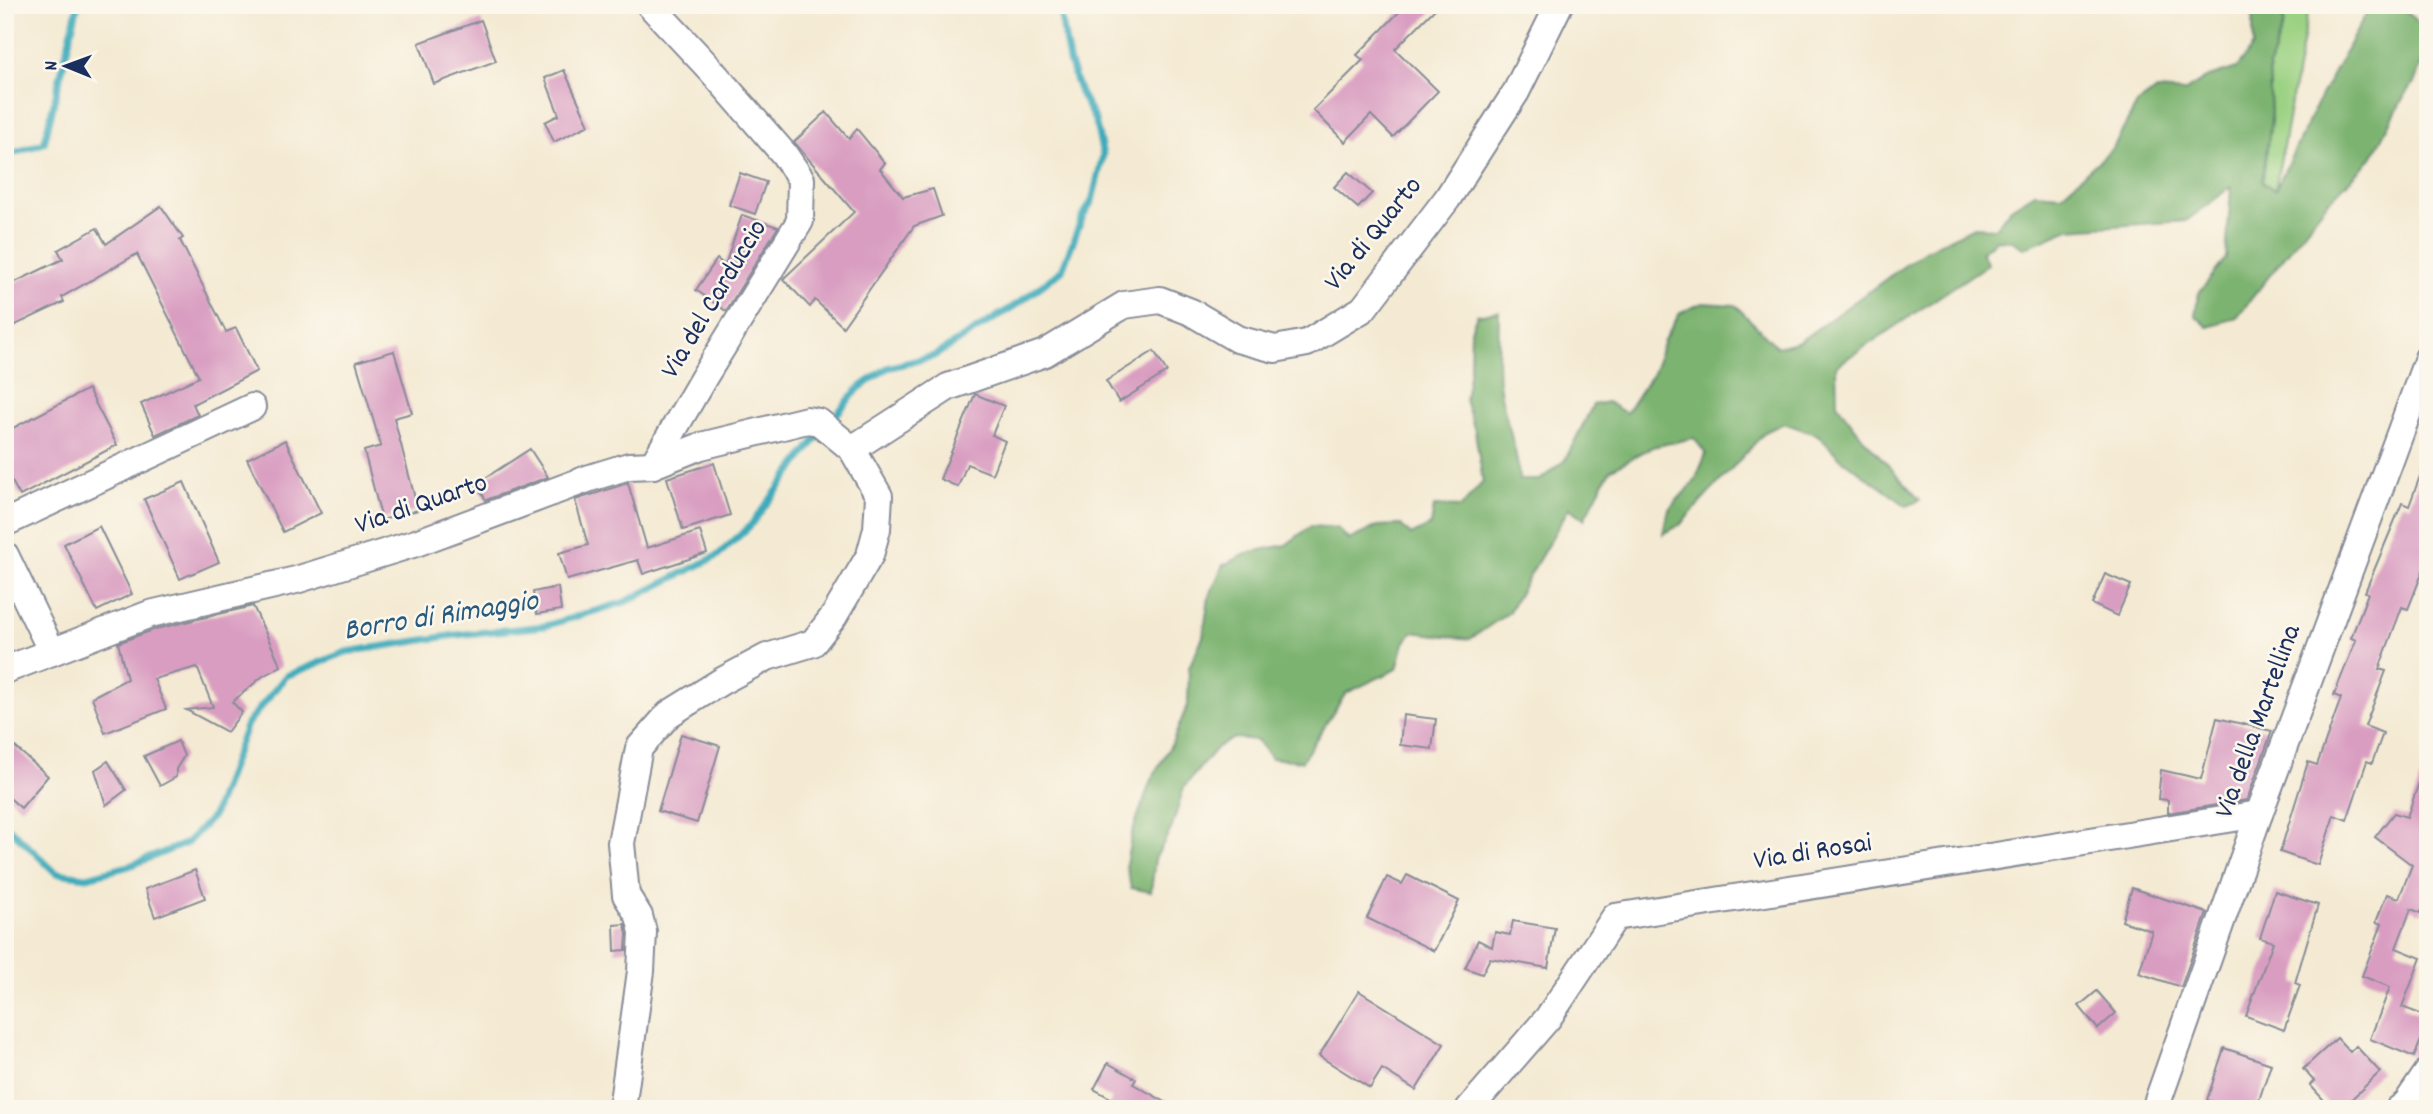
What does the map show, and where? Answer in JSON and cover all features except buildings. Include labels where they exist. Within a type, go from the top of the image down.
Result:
[{"type":"street","name":"Via del Carduccio","points":[[650,5],[776,145],[801,179],[800,221],[653,466]]},
{"type":"street","name":"Via di Quarto","points":[[852,449],[948,387],[1045,353],[1124,305],[1160,300],[1191,312],[1237,339],[1275,349],[1307,343],[1363,309],[1447,199],[1516,92],[1559,5]]},
{"type":"street","name":"Via della Martellina","points":[[2155,1109],[2259,814],[2416,421],[2428,358]]},
{"type":"street","points":[[5,523],[252,407]]},
{"type":"street","name":"Via di Quarto","points":[[5,670],[150,614],[296,580],[416,544],[590,478],[629,466],[653,466],[702,446],[807,420],[819,422],[852,449],[879,496],[877,529],[870,555],[834,616],[813,643],[767,657],[722,681],[669,714],[639,748],[621,844],[626,895],[639,916],[643,932],[642,971],[622,1109]]},
{"type":"street","points":[[5,555],[52,652]]},
{"type":"street","name":"Via di Rosai","points":[[1469,1109],[1548,1018],[1615,917],[2259,814]]},
{"type":"street","points":[[2399,1109],[2406,1104],[2428,1072]]},
{"type":"green space","points":[[2253,5],[2280,5],[2284,23],[2269,66],[2271,121],[2262,182],[2275,190],[2324,90],[2371,5],[2407,5],[2405,10],[2428,32],[2428,48],[2414,83],[2402,100],[2372,158],[2326,204],[2237,317],[2208,327],[2195,315],[2199,293],[2226,258],[2231,187],[2186,221],[2069,229],[2024,248],[2012,241],[1997,240],[1981,252],[1988,264],[1836,366],[1837,404],[1863,438],[1920,500],[1907,506],[1840,458],[1818,435],[1784,423],[1765,432],[1680,525],[1663,534],[1669,509],[1695,481],[1706,454],[1694,438],[1652,447],[1610,470],[1584,519],[1569,508],[1508,613],[1470,639],[1412,632],[1404,643],[1397,669],[1346,693],[1302,761],[1271,758],[1257,740],[1234,738],[1217,747],[1184,787],[1172,827],[1155,859],[1151,892],[1131,888],[1126,865],[1132,833],[1151,780],[1172,743],[1188,704],[1189,667],[1203,637],[1209,597],[1223,565],[1251,552],[1286,545],[1311,526],[1337,528],[1349,540],[1378,526],[1401,525],[1411,535],[1431,525],[1434,506],[1461,507],[1483,482],[1475,431],[1465,400],[1470,369],[1471,330],[1477,315],[1499,311],[1499,383],[1519,480],[1540,480],[1565,460],[1593,405],[1607,402],[1626,413],[1654,371],[1664,340],[1680,313],[1702,303],[1735,305],[1777,347],[1800,341],[1926,250],[1974,227],[1995,228],[2011,208],[2035,193],[2061,195],[2113,148],[2137,104],[2157,90],[2184,92],[2206,78],[2237,68],[2253,46]]},
{"type":"green space","points":[[2285,5],[2309,5],[2275,190],[2262,182],[2271,121],[2269,66],[2284,24]]},
{"type":"waterway","points":[[5,156],[44,143],[78,5]]},
{"type":"waterway","name":"Borro di Rimaggio","points":[[836,415],[858,389],[887,368],[934,356],[1019,303],[1062,270],[1082,218],[1092,201],[1103,155],[1095,120],[1080,93],[1069,61],[1061,16],[1065,5]]},
{"type":"waterway","name":"Borro di Rimaggio","points":[[5,824],[56,873],[87,877],[129,866],[187,843],[213,816],[247,724],[286,676],[346,652],[456,635],[545,626],[625,602],[717,556],[750,526],[816,439]]}]
